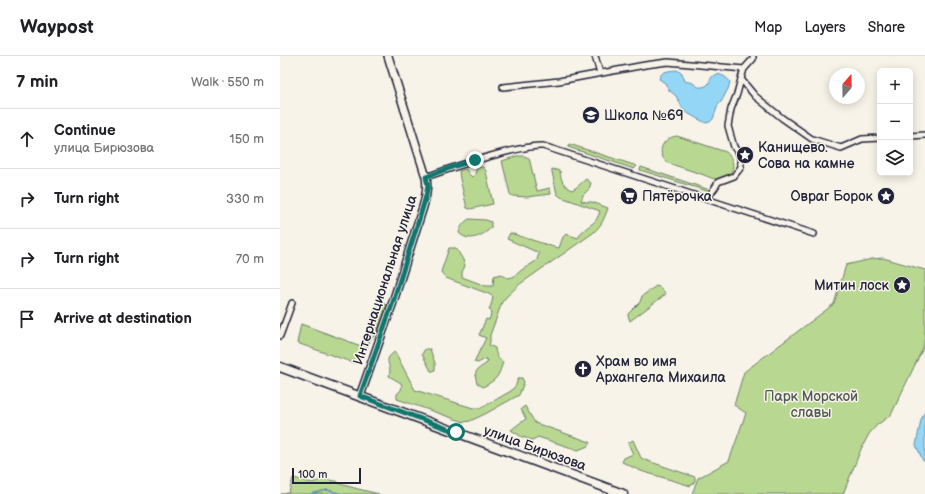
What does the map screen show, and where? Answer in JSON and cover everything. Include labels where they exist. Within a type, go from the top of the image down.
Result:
[{"type":"main road","name":"Интернациональная улица","points":[[360,396],[393,302],[428,186],[388,56]]},
{"type":"main road","name":"улица Бирюзова","points":[[280,367],[623,494]]},
{"type":"street","points":[[595,56],[600,73]]},
{"type":"street","points":[[707,199],[718,182],[734,176],[741,167],[740,155],[734,147],[728,126],[731,109],[744,69],[753,57]]},
{"type":"street","points":[[503,87],[559,81],[645,64],[668,62],[744,69]]},
{"type":"street","points":[[741,79],[755,96],[782,118],[812,139],[841,148],[862,140],[877,138]]},
{"type":"street","points":[[913,136],[925,135]]},
{"type":"street","points":[[426,177],[475,160],[529,147],[543,146],[814,234]]},
{"type":"street","points":[[280,336],[292,303]]},
{"type":"green space","points":[[677,136],[726,152],[730,156],[733,164],[731,172],[724,178],[716,179],[668,163],[662,155],[662,146],[667,140]]},
{"type":"green space","points":[[569,144],[637,166],[634,169],[568,147]]},
{"type":"green space","points":[[517,156],[529,158],[537,191],[550,188],[551,194],[527,197],[512,196],[510,194],[502,161]]},
{"type":"green space","points":[[479,167],[483,167],[486,171],[493,204],[470,209],[467,208],[459,171],[466,169],[472,177],[475,175],[476,170]]},
{"type":"green space","points":[[641,167],[713,191],[713,193],[640,170]]},
{"type":"green space","points":[[552,169],[560,171],[563,182],[572,190],[586,179],[591,183],[581,201],[592,202],[608,208],[599,227],[593,233],[520,284],[502,302],[490,335],[489,345],[495,348],[497,356],[503,362],[500,372],[496,378],[483,387],[477,383],[475,375],[478,369],[487,363],[488,360],[485,359],[478,363],[474,362],[486,338],[479,335],[486,319],[489,320],[492,311],[489,310],[493,297],[489,294],[446,278],[441,272],[449,248],[456,248],[465,266],[462,272],[462,277],[486,286],[493,286],[494,276],[501,274],[507,278],[513,277],[537,260],[539,253],[507,239],[510,233],[559,248],[563,237],[566,234],[578,238],[583,231],[596,221],[600,211],[561,197],[557,194]]},
{"type":"green space","points":[[469,219],[486,220],[491,222],[491,228],[480,236],[467,238],[459,233],[461,227]]},
{"type":"green space","name":"Парк Морской славы","points":[[883,258],[925,270],[925,336],[923,348],[891,415],[877,425],[869,434],[861,449],[843,494],[692,494],[698,478],[729,461],[746,413],[734,405],[744,372],[834,304],[846,265]]},
{"type":"green space","points":[[656,286],[660,287],[666,294],[630,321],[628,314],[640,302],[642,296]]},
{"type":"green space","points":[[378,302],[387,305],[377,333],[370,340],[367,348],[354,363],[297,343],[301,324],[361,346]]},
{"type":"green space","points":[[425,349],[430,349],[435,363],[435,370],[433,371],[431,371],[422,354]]},
{"type":"green space","points":[[395,352],[415,390],[473,408],[481,408],[511,391],[516,385],[518,378],[522,378],[524,382],[519,395],[485,414],[470,421],[464,422],[397,399],[397,394],[401,390],[402,386],[401,383],[389,376],[390,369],[388,360]]},
{"type":"green space","points":[[525,406],[535,423],[590,442],[588,446],[578,450],[538,437],[532,440],[522,437],[511,430],[526,419],[521,409]]},
{"type":"green space","points":[[633,440],[641,458],[695,477],[695,481],[691,486],[641,471],[622,462],[624,458],[633,454],[628,443]]},
{"type":"green space","points":[[293,478],[310,482],[315,482],[321,479],[337,481],[340,484],[379,494],[285,494],[289,492]]},
{"type":"water","points":[[677,70],[682,73],[685,81],[691,82],[698,87],[707,85],[711,78],[715,75],[723,76],[730,82],[728,89],[718,105],[713,119],[710,122],[706,123],[684,111],[676,96],[669,90],[665,83],[659,79],[664,72]]},
{"type":"water","points":[[925,411],[925,461],[923,461],[916,445],[921,420]]},
{"type":"waterway","points":[[311,494],[327,490],[343,494]]},
{"type":"place","name":"Школа №69","points":[[591,115]]},
{"type":"place","name":"Канищево. Сова на камне","points":[[745,155]]},
{"type":"place","name":"Пятёрочка","points":[[629,196]]},
{"type":"place","name":"Овраг Борок","points":[[886,196]]},
{"type":"place","name":"Митин лоск","points":[[902,285]]},
{"type":"place","name":"Храм во имя Архангела Михаила","points":[[583,369]]},
{"type":"route","points":[[456,432],[360,396],[393,302],[421,213],[428,186],[426,177],[475,160]]}]
